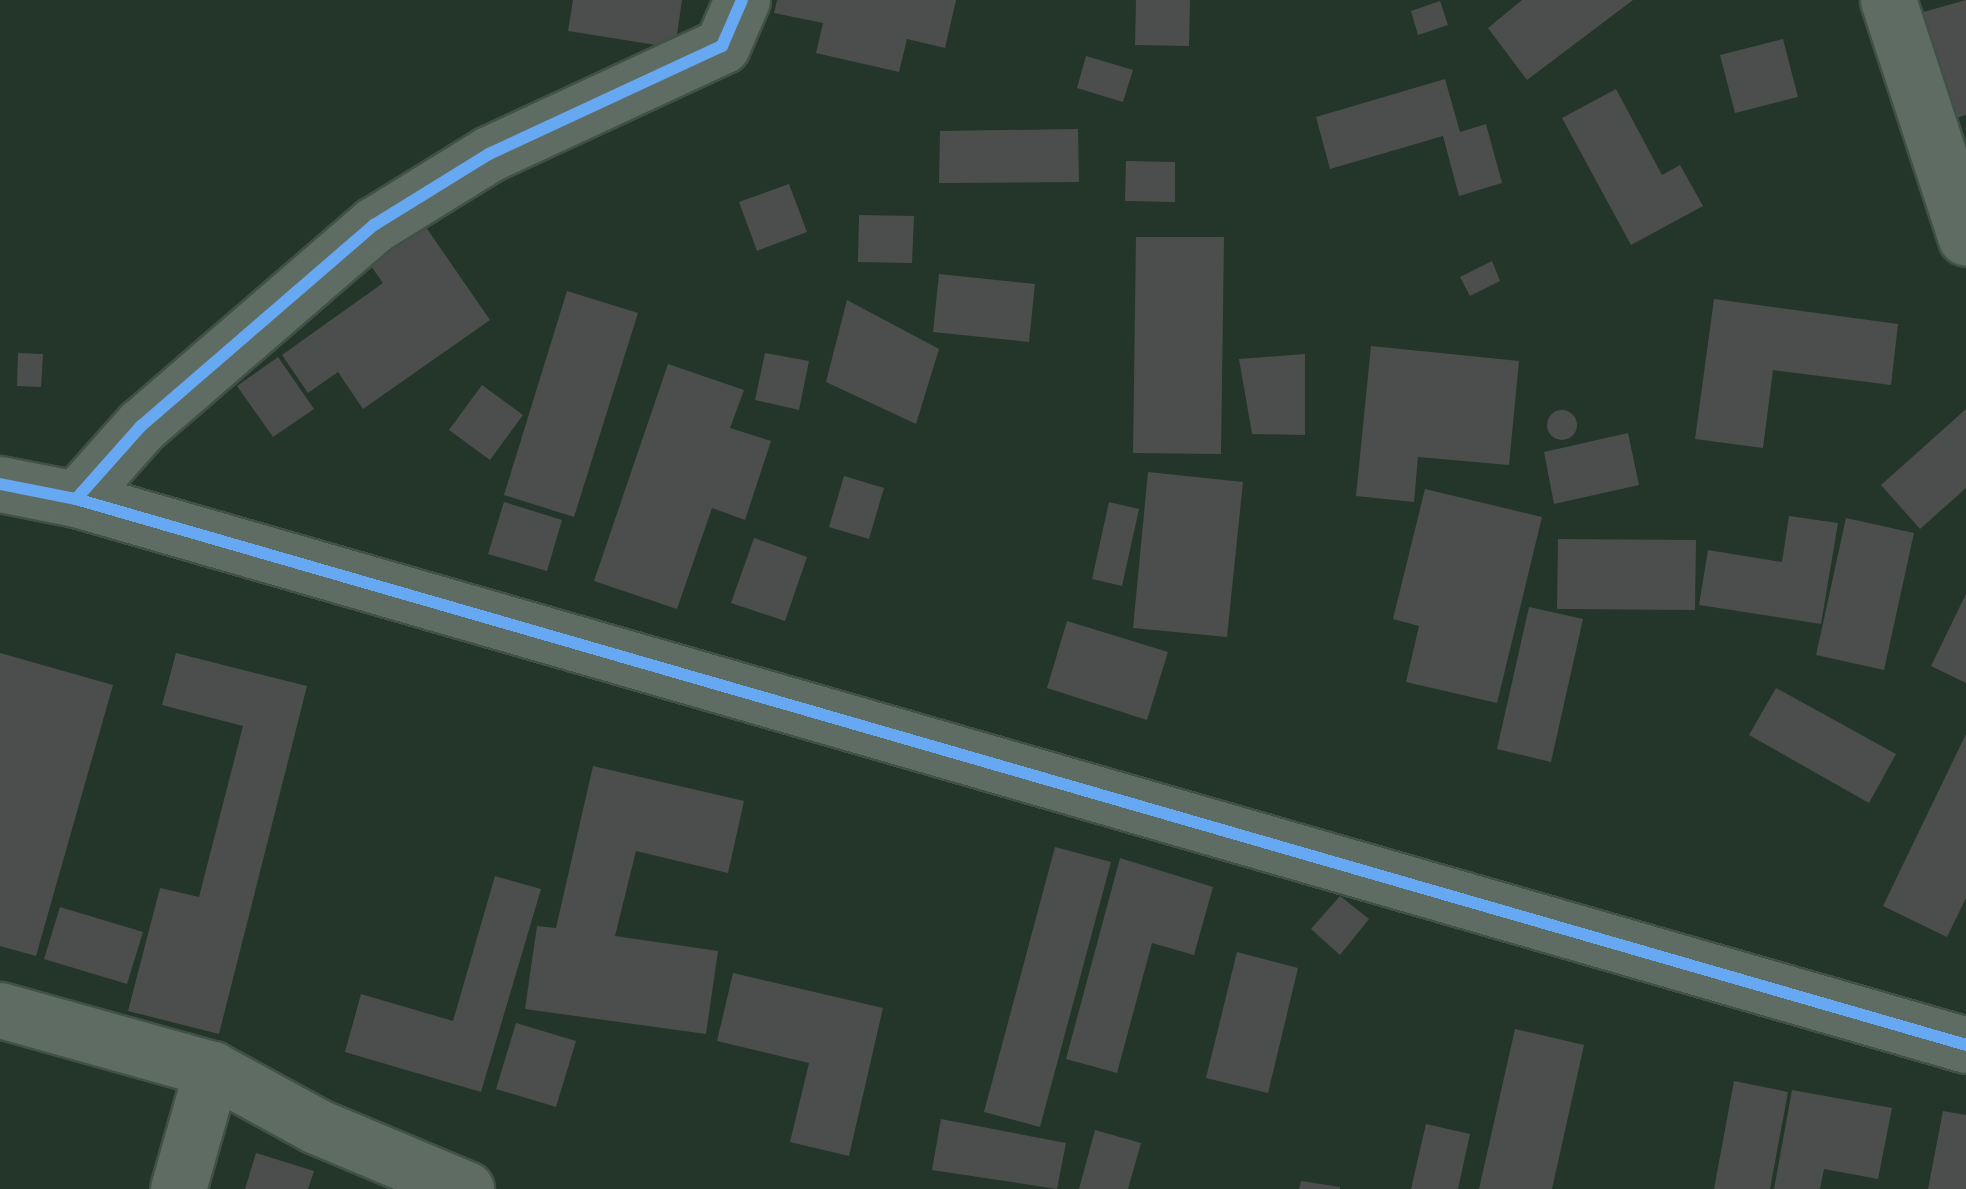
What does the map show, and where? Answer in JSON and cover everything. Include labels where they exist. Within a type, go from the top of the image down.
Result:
[{"type":"street","points":[[76,499],[142,426],[374,226],[488,154],[722,46],[742,0]]},
{"type":"street","points":[[1888,0],[1966,238]]},
{"type":"street","points":[[0,484],[76,499],[1966,1045]]},
{"type":"street","points":[[0,1010],[212,1069],[316,1126],[466,1189]]},
{"type":"street","points":[[178,1189],[212,1069]]},
{"type":"building","points":[[573,0],[682,0],[675,48],[568,31]]},
{"type":"building","points":[[777,0],[956,0],[945,48],[907,39],[899,72],[816,53],[823,23],[774,13]]},
{"type":"building","points":[[1136,0],[1190,0],[1189,46],[1135,45]]},
{"type":"building","points":[[1522,0],[1633,0],[1527,80],[1488,28]]},
{"type":"building","points":[[1966,0],[1966,115],[1941,123],[1909,16]]},
{"type":"building","points":[[1440,1],[1448,25],[1418,35],[1411,11]]},
{"type":"building","points":[[1783,39],[1798,97],[1735,113],[1720,55]]},
{"type":"building","points":[[1086,56],[1133,70],[1123,102],[1077,88]]},
{"type":"building","points":[[1445,79],[1460,132],[1486,124],[1502,183],[1459,196],[1443,136],[1330,169],[1316,117]]},
{"type":"building","points":[[1616,89],[1662,175],[1680,165],[1703,206],[1631,245],[1562,118]]},
{"type":"building","points":[[1078,129],[1079,182],[939,183],[940,131]]},
{"type":"building","points":[[1126,161],[1175,162],[1175,202],[1125,201]]},
{"type":"building","points":[[789,184],[807,232],[757,251],[739,202]]},
{"type":"building","points":[[859,215],[914,216],[912,263],[858,262]]},
{"type":"building","points":[[421,220],[490,320],[363,409],[338,372],[308,393],[282,355],[383,283],[366,259]]},
{"type":"building","points":[[1136,237],[1224,237],[1221,454],[1133,453]]},
{"type":"building","points":[[1492,261],[1500,281],[1470,296],[1460,277]]},
{"type":"building","points":[[939,274],[1035,284],[1029,342],[933,332]]},
{"type":"building","points":[[567,291],[638,313],[574,517],[504,495]]},
{"type":"building","points":[[1714,299],[1898,324],[1891,385],[1773,370],[1763,448],[1695,439]]},
{"type":"building","points":[[847,300],[939,349],[916,424],[826,382]]},
{"type":"building","points":[[1371,346],[1519,361],[1509,465],[1418,457],[1414,502],[1356,496]]},
{"type":"building","points":[[18,353],[43,354],[41,387],[17,386]]},
{"type":"building","points":[[765,353],[809,361],[799,410],[755,400]]},
{"type":"building","points":[[1305,354],[1305,435],[1252,434],[1239,359]]},
{"type":"building","points":[[278,357],[314,409],[273,437],[237,386]]},
{"type":"building","points":[[668,364],[744,390],[730,428],[771,441],[745,520],[712,508],[677,609],[594,581]]},
{"type":"building","points":[[482,385],[523,415],[490,460],[449,430]]},
{"type":"building","points":[[1966,409],[1966,488],[1920,529],[1881,485]]},
{"type":"building","points":[[1562,410],[1573,414],[1577,425],[1573,436],[1562,440],[1551,436],[1547,425],[1551,414]]},
{"type":"building","points":[[1628,433],[1639,485],[1554,504],[1544,452]]},
{"type":"building","points":[[1148,472],[1243,482],[1227,637],[1133,628]]},
{"type":"building","points":[[844,476],[884,488],[869,539],[829,527]]},
{"type":"building","points":[[1425,489],[1542,517],[1497,703],[1406,682],[1419,626],[1393,619]]},
{"type":"building","points":[[504,502],[562,520],[547,571],[488,554]]},
{"type":"building","points":[[1109,502],[1139,509],[1122,586],[1092,579]]},
{"type":"building","points":[[1789,516],[1838,523],[1821,624],[1699,605],[1708,550],[1782,562]]},
{"type":"building","points":[[1846,518],[1914,533],[1884,670],[1816,655]]},
{"type":"building","points":[[754,538],[807,557],[785,621],[731,603]]},
{"type":"building","points":[[1558,539],[1696,540],[1695,610],[1557,609]]},
{"type":"building","points":[[1966,594],[1966,683],[1931,666]]},
{"type":"building","points":[[1529,607],[1583,619],[1551,762],[1497,749]]},
{"type":"building","points":[[1067,621],[1168,652],[1147,720],[1047,688]]},
{"type":"building","points":[[0,653],[113,685],[36,956],[0,946]]},
{"type":"building","points":[[176,653],[307,686],[219,1034],[128,1011],[160,888],[199,897],[243,726],[162,705]]},
{"type":"building","points":[[1776,688],[1896,754],[1869,803],[1749,735]]},
{"type":"building","points":[[1966,734],[1966,898],[1947,937],[1883,906]]},
{"type":"building","points":[[593,766],[744,801],[728,873],[636,851],[615,936],[718,951],[706,1034],[525,1009],[537,926],[556,928]]},
{"type":"building","points":[[1055,847],[1111,862],[1040,1127],[984,1112]]},
{"type":"building","points":[[1120,858],[1213,887],[1194,955],[1152,943],[1117,1073],[1066,1059]]},
{"type":"building","points":[[495,876],[541,889],[481,1092],[345,1052],[361,994],[453,1021]]},
{"type":"building","points":[[1340,896],[1369,919],[1340,955],[1311,929]]},
{"type":"building","points":[[60,907],[143,932],[127,984],[44,959]]},
{"type":"building","points":[[1237,952],[1298,968],[1268,1093],[1206,1078]]},
{"type":"building","points":[[733,973],[883,1008],[849,1156],[790,1142],[809,1063],[717,1041]]},
{"type":"building","points":[[516,1023],[576,1041],[556,1107],[496,1089]]},
{"type":"building","points":[[1515,1029],[1584,1045],[1552,1189],[1479,1189]]},
{"type":"building","points":[[1734,1081],[1788,1092],[1770,1189],[1714,1189]]},
{"type":"building","points":[[1792,1090],[1892,1108],[1878,1179],[1824,1169],[1820,1189],[1774,1189]]},
{"type":"building","points":[[1943,1111],[1966,1115],[1966,1189],[1928,1189]]},
{"type":"building","points":[[941,1119],[1066,1143],[1057,1189],[932,1170]]},
{"type":"building","points":[[1426,1124],[1470,1134],[1458,1189],[1411,1189]]},
{"type":"building","points":[[1095,1130],[1141,1143],[1128,1189],[1079,1189]]},
{"type":"building","points":[[256,1153],[314,1171],[308,1189],[245,1189]]},
{"type":"building","points":[[1301,1181],[1340,1187],[1340,1189],[1299,1189]]},
{"type":"cycle path","points":[[76,499],[141,426],[374,225],[489,154],[722,46],[742,0]]},
{"type":"cycle path","points":[[0,484],[76,499],[1966,1045]]}]
